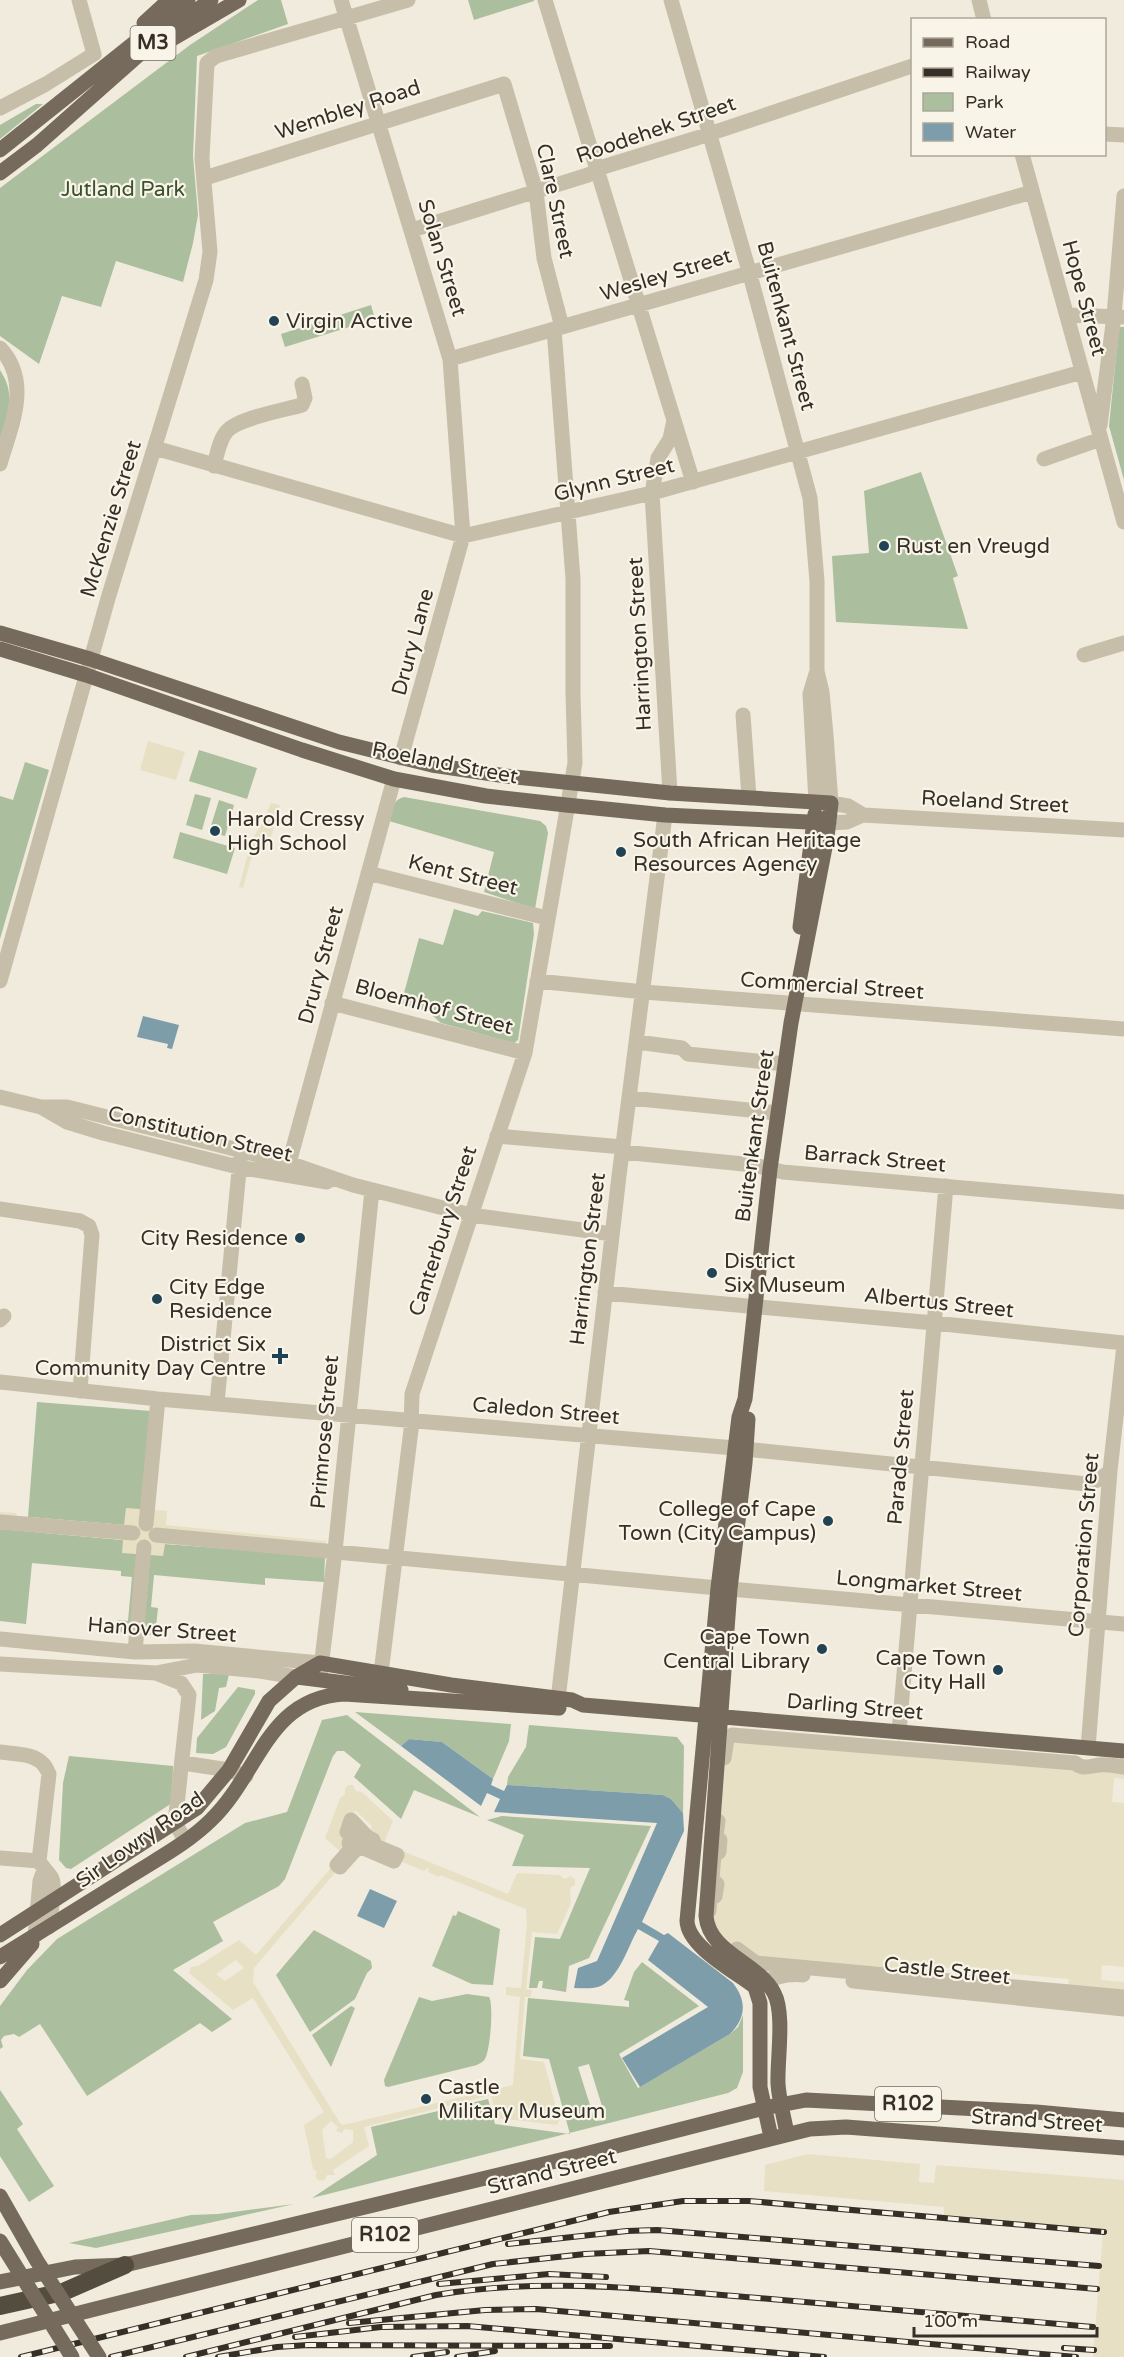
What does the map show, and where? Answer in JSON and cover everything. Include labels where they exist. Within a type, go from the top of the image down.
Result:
[{"type":"highway","points":[[0,2306],[63,2292],[125,2265]]},
{"type":"main road","points":[[104,67],[133,33],[169,0]]},
{"type":"main road","name":"M3","points":[[0,150],[188,0]]},
{"type":"main road","name":"M3","points":[[0,173],[37,145],[159,37],[211,0]]},
{"type":"main road","points":[[132,61],[239,0]]},
{"type":"main road","points":[[1,653],[5,634]]},
{"type":"main road","name":"Roeland Street","points":[[5,634],[90,659],[339,742],[402,758],[506,776],[670,793],[823,802]]},
{"type":"main road","name":"Roeland Street","points":[[1,653],[86,675],[302,750],[394,779],[486,796],[567,805],[665,814],[822,823]]},
{"type":"main road","name":"Buitenkant Street","points":[[713,1716],[724,1589],[741,1448],[739,1417],[745,1399],[770,1169],[822,823],[823,802]]},
{"type":"main road","points":[[296,1677],[320,1671],[447,1701]]},
{"type":"main road","name":"Darling Street","points":[[320,1671],[381,1673],[558,1703]]},
{"type":"main road","name":"Sir Lowry Road","points":[[0,1935],[175,1823],[203,1801],[229,1770],[269,1701],[296,1677]]},
{"type":"main road","name":"Sir Lowry Road","points":[[0,1957],[185,1840],[210,1821],[232,1796],[282,1720],[298,1706],[327,1695],[372,1697]]},
{"type":"main road","name":"Darling Street","points":[[372,1697],[558,1703],[572,1700],[583,1706],[1124,1751]]},
{"type":"main road","points":[[713,1716],[687,1927],[700,1946],[775,1993],[779,2006],[778,2085],[787,2134]]},
{"type":"main road","points":[[0,1981],[49,1927]]},
{"type":"main road","points":[[760,1984],[760,2087],[771,2138]]},
{"type":"main road","name":"Strand Street","points":[[0,2282],[75,2267],[125,2265],[764,2108],[806,2100],[1036,2112],[1124,2120]]},
{"type":"main road","name":"Strand Street","points":[[0,2333],[810,2129],[846,2127],[1124,2148]]},
{"type":"main road","points":[[0,2196],[37,2261],[99,2357]]},
{"type":"main road","points":[[0,2241],[72,2357]]},
{"type":"street","points":[[0,108],[46,84],[93,54],[79,0]]},
{"type":"street","name":"Solan Street","points":[[340,0],[450,359],[464,536]]},
{"type":"street","points":[[346,18],[408,0]]},
{"type":"street","points":[[545,0],[693,482]]},
{"type":"street","name":"Buitenkant Street","points":[[671,0],[750,271],[809,492],[815,538],[817,581],[817,671],[810,694],[823,802]]},
{"type":"street","points":[[979,0],[984,18]]},
{"type":"street","name":"McKenzie Street","points":[[0,981],[90,659],[206,280],[210,252],[202,158],[207,63],[216,56],[346,18]]},
{"type":"street","name":"Roodehek Street","points":[[412,231],[536,192],[911,66]]},
{"type":"street","name":"Wembley Road","points":[[205,178],[504,84]]},
{"type":"street","name":"Clare Street","points":[[504,84],[536,192],[544,258],[558,328],[570,513]]},
{"type":"street","points":[[1106,134],[1124,135]]},
{"type":"street","name":"Hope Street","points":[[1023,156],[1124,522]]},
{"type":"street","name":"Wesley Street","points":[[450,359],[638,306],[750,271],[1032,192]]},
{"type":"street","points":[[1044,459],[1100,435],[1119,317],[1124,196]]},
{"type":"street","points":[[1067,315],[1119,317]]},
{"type":"street","points":[[0,348],[10,361],[18,388],[18,402],[0,464]]},
{"type":"street","name":"Glynn Street","points":[[155,448],[464,536],[652,493],[1082,372]]},
{"type":"street","points":[[214,466],[227,430],[250,420],[302,405],[305,398],[302,384]]},
{"type":"street","name":"Harrington Street","points":[[670,793],[652,493],[658,459],[670,439],[675,419]]},
{"type":"street","name":"Canterbury Street","points":[[381,1673],[411,1430],[412,1394],[525,1053],[576,754],[570,513]]},
{"type":"street","name":"Drury Lane","points":[[402,758],[464,536]]},
{"type":"street","points":[[1084,655],[1124,643]]},
{"type":"street","points":[[743,715],[748,797]]},
{"type":"street","name":"Drury Street","points":[[289,1163],[394,779]]},
{"type":"street","name":"Roeland Street","points":[[823,802],[848,806],[863,815]]},
{"type":"street","name":"Harrington Street","points":[[558,1703],[612,1234],[665,814]]},
{"type":"street","name":"Roeland Street","points":[[822,823],[847,822],[863,815],[1124,830]]},
{"type":"street","name":"Kent Street","points":[[369,873],[547,918]]},
{"type":"street","name":"Commercial Street","points":[[537,981],[644,992],[1124,1029]]},
{"type":"street","name":"Bloemhof Street","points":[[332,1003],[525,1053]]},
{"type":"street","points":[[637,1042],[682,1048],[688,1054],[785,1064]]},
{"type":"street","name":"Constitution Street","points":[[0,1097],[41,1107],[67,1107],[289,1163],[353,1185],[471,1215],[612,1234]]},
{"type":"street","points":[[630,1098],[778,1113]]},
{"type":"street","name":"Constitution Street","points":[[41,1107],[67,1122],[238,1167],[306,1180],[353,1185]]},
{"type":"street","name":"Barrack Street","points":[[497,1136],[623,1149],[783,1172],[1124,1202]]},
{"type":"street","points":[[217,1403],[238,1167],[242,1151]]},
{"type":"street","name":"Parade Street","points":[[899,1732],[946,1186]]},
{"type":"street","name":"Primrose Street","points":[[320,1671],[335,1551],[372,1190]]},
{"type":"street","points":[[0,1209],[80,1221],[89,1226],[92,1236],[80,1391]]},
{"type":"street","name":"Albertus Street","points":[[605,1293],[934,1323],[1124,1344]]},
{"type":"street","name":"Corporation Street","points":[[1088,1748],[1110,1471],[1121,1412],[1124,1344]]},
{"type":"street","name":"Caledon Street","points":[[0,1382],[158,1399],[741,1448],[1087,1484]]},
{"type":"street","points":[[151,1529],[136,1528],[133,1533],[138,1545],[150,1545],[151,1529],[158,1399]]},
{"type":"street","points":[[1087,1484],[1100,1479],[1110,1471]]},
{"type":"street","points":[[1087,1484],[1101,1495],[1107,1512]]},
{"type":"street","points":[[0,1522],[133,1533]]},
{"type":"street","name":"Longmarket Street","points":[[151,1529],[335,1551],[724,1589],[1124,1624]]},
{"type":"street","points":[[135,1652],[144,1546]]},
{"type":"street","name":"Hanover Street","points":[[0,1639],[135,1652],[194,1651],[320,1671]]},
{"type":"street","name":"Hanover Street","points":[[0,1664],[156,1672],[197,1665],[296,1677]]},
{"type":"street","points":[[156,1672],[176,1679],[186,1688],[189,1695],[175,1823],[185,1840]]},
{"type":"street","points":[[1124,1767],[1098,1765],[1092,1768],[1079,1767],[1075,1763],[732,1735],[726,1742],[716,1836],[720,1840],[719,1852],[714,1855],[712,1879],[717,1884],[715,1896],[710,1898],[709,1919],[713,1931],[756,1963],[1124,1997]]},
{"type":"street","points":[[0,1752],[37,1757],[43,1762],[49,1774],[35,1936]]},
{"type":"street","points":[[183,1763],[229,1770],[246,1776]]},
{"type":"street","points":[[351,1820],[367,1837],[373,1840],[375,1846],[397,1855],[394,1861],[359,1846],[340,1867],[337,1865],[351,1849],[349,1843],[353,1838],[347,1832],[351,1820]]},
{"type":"street","points":[[0,1858],[42,1866],[51,1877],[54,1885],[49,1927]]},
{"type":"street","name":"Castle Street","points":[[760,1984],[789,1974],[1124,2009]]},
{"type":"green space","name":"Jutland Park","points":[[258,0],[281,0],[288,24],[197,56],[193,156],[198,215],[183,282],[116,261],[101,307],[62,296],[39,364],[0,336],[0,188],[190,45]]},
{"type":"green space","points":[[468,0],[534,0],[534,1],[474,20]]},
{"type":"green space","points":[[36,104],[43,104],[0,139],[0,125]]},
{"type":"green space","points":[[371,305],[375,319],[285,347],[281,334]]},
{"type":"green space","points":[[1119,327],[1124,327],[1124,480],[1109,426]]},
{"type":"green space","points":[[0,370],[8,388],[9,405],[0,440]]},
{"type":"green space","points":[[921,472],[958,576],[953,578],[968,629],[836,622],[832,556],[869,553],[864,491]]},
{"type":"green space","points":[[199,750],[257,768],[247,799],[189,781]]},
{"type":"green space","points":[[25,762],[49,770],[0,939],[0,796],[13,800]]},
{"type":"green space","points":[[195,794],[211,798],[202,830],[186,825]]},
{"type":"green space","points":[[404,797],[540,821],[546,826],[548,833],[535,909],[484,892],[494,852],[389,821],[395,803]]},
{"type":"green space","points":[[219,800],[234,805],[225,836],[209,832]]},
{"type":"green space","points":[[180,832],[235,848],[227,874],[173,858]]},
{"type":"green space","points":[[454,909],[478,916],[482,911],[533,923],[534,934],[518,1040],[514,1043],[441,1023],[427,1011],[401,1004],[419,938],[443,945]]},
{"type":"green space","points":[[37,1402],[151,1411],[143,1509],[125,1525],[28,1517]]},
{"type":"green space","points":[[0,1529],[123,1540],[138,1554],[130,1633],[116,1632],[117,1620],[128,1621],[132,1577],[121,1576],[121,1571],[32,1563],[26,1624],[0,1621]]},
{"type":"green space","points":[[165,1544],[325,1556],[324,1582],[265,1578],[265,1585],[154,1575],[151,1607],[158,1608],[155,1635],[142,1634],[149,1555]]},
{"type":"green space","points":[[203,1674],[229,1674],[226,1687],[219,1688],[215,1711],[201,1720]]},
{"type":"green space","points":[[238,1687],[255,1690],[255,1694],[226,1747],[213,1754],[196,1753],[197,1738]]},
{"type":"green space","points":[[355,1712],[511,1724],[509,1741],[493,1779],[442,1742],[409,1739],[401,1746]]},
{"type":"green space","points":[[347,1715],[480,1817],[414,1790],[401,1819],[354,1777],[361,1765],[344,1751],[337,1751],[333,1756],[285,1879],[279,1886],[213,1922],[223,1941],[173,1970],[232,2019],[212,2032],[200,2023],[87,2096],[40,2024],[19,2037],[14,2034],[4,2036],[1,2040],[3,2047],[0,2049],[0,2006],[27,1970],[57,1939],[245,1823],[287,1812],[322,1720]]},
{"type":"green space","points":[[529,1725],[677,1737],[684,1746],[683,1813],[671,1799],[663,1795],[507,1785],[508,1777],[526,1747]]},
{"type":"green space","points":[[69,1756],[173,1766],[172,1801],[169,1805],[71,1869],[66,1868],[59,1860],[63,1783]]},
{"type":"green space","points":[[502,1816],[651,1826],[589,1958],[569,1966],[566,1992],[542,1988],[543,1981],[539,1981],[537,1988],[529,1988],[535,1937],[560,1939],[590,1868],[512,1866],[524,1835],[487,1820]]},
{"type":"green space","points":[[458,1911],[500,1929],[493,1985],[472,1984],[432,1966],[453,1915],[456,1916]]},
{"type":"green space","points":[[314,1930],[371,1961],[372,1968],[367,1973],[355,1999],[310,2032],[276,1975]]},
{"type":"green space","points":[[642,1962],[699,2006],[619,2054],[638,2088],[730,2034],[738,2027],[743,2015],[743,2072],[737,2088],[728,2093],[570,2133],[549,2059],[523,2056],[528,1998],[629,2007],[629,2001],[624,2000],[634,1972]],"holes":[[[589,2064],[606,2119],[595,2121],[578,2067]]]},
{"type":"green space","points":[[467,1994],[489,1997],[490,2038],[484,2060],[477,2065],[385,2086],[384,2080],[419,1997],[432,2001]]},
{"type":"green space","points":[[351,2006],[355,2008],[331,2067],[312,2035]]},
{"type":"green space","points":[[0,2090],[23,2124],[17,2129],[54,2186],[29,2202],[0,2156]]},
{"type":"green space","points":[[488,2099],[495,2124],[567,2134],[312,2198],[377,2155],[371,2127]]},
{"type":"green space","points":[[294,2204],[96,2248],[69,2243],[191,2215],[218,2214]]},
{"type":"shaded area","points":[[148,741],[185,752],[176,780],[140,770]]},
{"type":"shaded area","points":[[271,803],[280,805],[269,845],[256,842],[243,888],[239,887],[252,839]]},
{"type":"shaded area","points":[[126,1508],[167,1511],[166,1525],[326,1541],[325,1556],[165,1544],[163,1556],[122,1553],[123,1540],[0,1529],[0,1512],[16,1513],[17,1516],[124,1525]]},
{"type":"shaded area","points":[[726,1742],[1124,1767],[1124,1779],[1114,1778],[1112,1802],[1124,1803],[1124,1967],[1102,1965],[1101,1980],[1124,1982],[1124,1997],[751,1960],[713,1931],[716,1836]],"holes":[[[905,1964],[1069,1979],[1068,1987],[904,1972]]]},
{"type":"shaded area","points":[[353,1785],[356,1791],[362,1792],[393,1821],[384,1843],[508,1894],[517,1873],[559,1875],[565,1879],[570,1876],[575,1879],[575,1885],[570,1888],[571,1903],[557,1934],[532,1932],[526,1989],[532,1990],[531,1997],[525,1997],[520,2059],[544,2062],[556,2114],[560,2119],[557,2125],[497,2118],[491,2095],[364,2127],[369,2146],[333,2170],[335,2175],[327,2175],[325,2180],[319,2181],[315,2176],[317,2172],[313,2169],[304,2125],[324,2112],[253,1998],[233,2010],[189,1973],[191,1967],[198,1966],[239,1940],[256,1955],[343,1854],[325,1838],[340,1798],[345,1794],[345,1788]],"holes":[[[355,1810],[372,1826],[367,1837],[373,1840],[375,1846],[396,1854],[395,1859],[424,1871],[429,1867],[428,1872],[439,1877],[440,1875],[526,1909],[527,1924],[521,1988],[506,1987],[506,1995],[520,1997],[513,2085],[343,2125],[253,1982],[254,1968],[340,1867],[337,1864],[351,1849],[349,1843],[353,1838],[347,1832]],[[236,1960],[244,1968],[225,1981],[216,1974]],[[331,2121],[338,2127],[336,2131],[342,2133],[344,2129],[353,2130],[353,2142],[331,2159],[326,2158],[322,2130]]]},
{"type":"shaded area","points":[[808,2154],[920,2164],[919,2182],[934,2183],[936,2165],[1124,2180],[1124,2357],[1093,2357],[1103,2231],[944,2216],[944,2207],[764,2191],[765,2165]]},
{"type":"water","points":[[143,1016],[179,1025],[172,1049],[167,1048],[168,1044],[137,1037]]},
{"type":"water","points":[[409,1739],[442,1742],[493,1779],[491,1785],[504,1791],[507,1785],[663,1795],[671,1799],[683,1813],[684,1831],[642,1922],[664,1935],[668,1933],[733,1983],[741,1996],[743,2009],[739,2022],[730,2034],[640,2087],[622,2058],[708,2007],[648,1960],[659,1941],[638,1929],[612,1977],[598,1987],[574,1988],[578,1968],[597,1961],[657,1823],[494,1812],[500,1799],[487,1793],[481,1806],[401,1746]]},
{"type":"water","points":[[370,1889],[397,1901],[384,1928],[357,1916]]},
{"type":"railway","points":[[21,2357],[609,2212],[683,2201],[749,2201],[1104,2232]]},
{"type":"railway","points":[[508,2244],[627,2231],[657,2230],[1099,2266]]},
{"type":"railway","points":[[111,2357],[493,2264],[585,2254],[649,2251],[1097,2289]]},
{"type":"railway","points":[[439,2284],[549,2274],[606,2277]]},
{"type":"railway","points":[[186,2357],[436,2295],[516,2287],[637,2288],[1093,2327]]},
{"type":"railway","points":[[349,2323],[485,2310],[536,2309],[1076,2357]]},
{"type":"railway","points":[[295,2337],[381,2327],[467,2326],[824,2357]]},
{"type":"railway","points":[[218,2357],[277,2347],[308,2345],[610,2346]]},
{"type":"railway","points":[[1064,2348],[1094,2350]]},
{"type":"railway","points":[[457,2357],[495,2351]]},
{"type":"railway","points":[[413,2357],[447,2352]]},
{"type":"place","name":"Virgin Active","points":[[274,321]]},
{"type":"place","name":"Rust en Vreugd","points":[[884,546]]},
{"type":"place","name":"Harold Cressy High School","points":[[215,831]]},
{"type":"place","name":"South African Heritage Resources Agency","points":[[621,852]]},
{"type":"place","name":"City Residence","points":[[300,1238]]},
{"type":"place","name":"District Six Museum","points":[[712,1273]]},
{"type":"place","name":"City Edge Residence","points":[[157,1299]]},
{"type":"place","name":"District Six Community Day Centre","points":[[280,1356]]},
{"type":"place","name":"College of Cape Town (City Campus)","points":[[828,1521]]},
{"type":"place","name":"Cape Town Central Library","points":[[822,1649]]},
{"type":"place","name":"Cape Town City Hall","points":[[998,1670]]},
{"type":"place","name":"Castle Military Museum","points":[[426,2099]]}]
